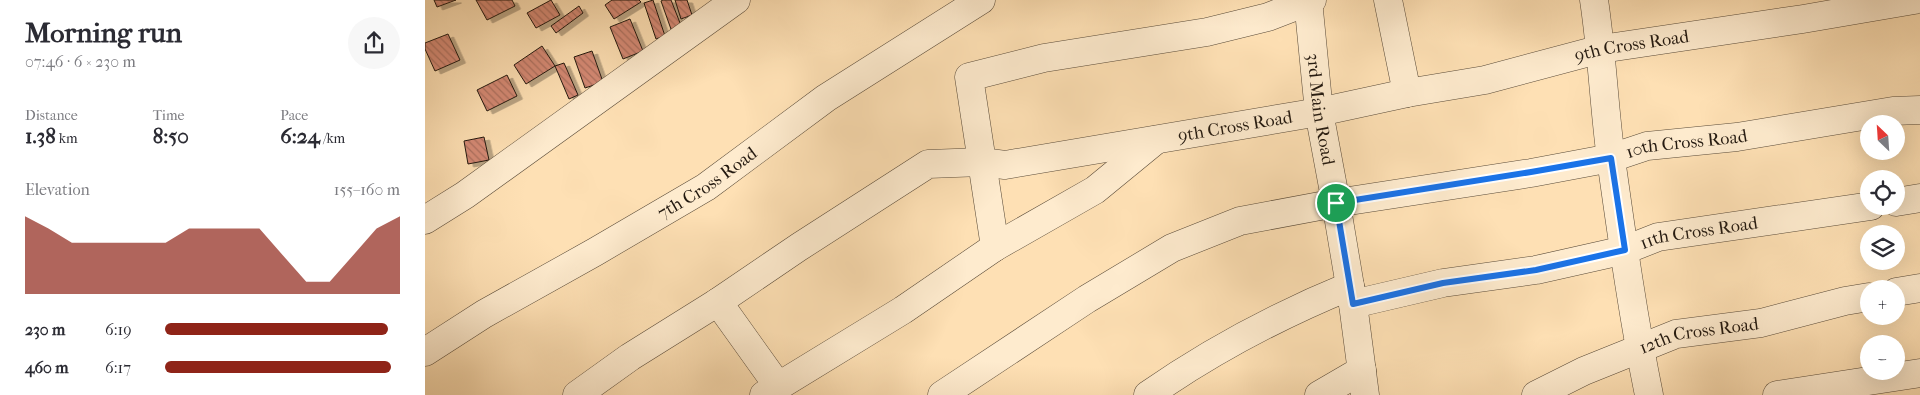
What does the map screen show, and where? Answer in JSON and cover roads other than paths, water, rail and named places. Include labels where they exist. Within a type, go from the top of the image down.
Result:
[{"type":"street","points":[[425,220],[465,195],[736,0]]},
{"type":"street","name":"7th Cross Road","points":[[425,352],[484,314],[706,187],[826,98],[981,0]]},
{"type":"street","name":"3rd Main Road","points":[[1308,0],[1319,112],[1351,295],[1363,383]]},
{"type":"street","points":[[995,247],[969,78],[1044,58],[1207,32],[1268,16],[1312,0]]},
{"type":"street","points":[[1389,0],[1407,93]]},
{"type":"street","points":[[1594,0],[1601,49],[1611,158],[1639,349],[1649,395]]},
{"type":"street","name":"9th Cross Road","points":[[577,395],[630,357],[718,302],[928,164],[982,162],[1005,164],[1157,139],[1319,112],[1407,93],[1485,80],[1601,49],[1803,19],[1913,0]]},
{"type":"street","name":"10th Cross Road","points":[[942,395],[1087,299],[1172,248],[1240,221],[1336,203],[1611,158],[1647,146],[1737,137],[1893,111],[1920,110]]},
{"type":"street","points":[[718,302],[771,390],[903,310],[995,247],[1095,190],[1157,139]]},
{"type":"street","points":[[1905,200],[1920,198]]},
{"type":"street","name":"11th Cross Road","points":[[1148,395],[1180,373],[1229,344],[1301,306],[1351,295],[1536,270],[1625,250],[1658,237],[1860,208]]},
{"type":"street","points":[[1905,290],[1920,288]]},
{"type":"street","name":"12th Cross Road","points":[[1536,395],[1584,371],[1676,334],[1761,323],[1860,298]]},
{"type":"street","points":[[1777,395],[1920,374]]},
{"type":"street","points":[[1319,395],[1363,383]]}]
